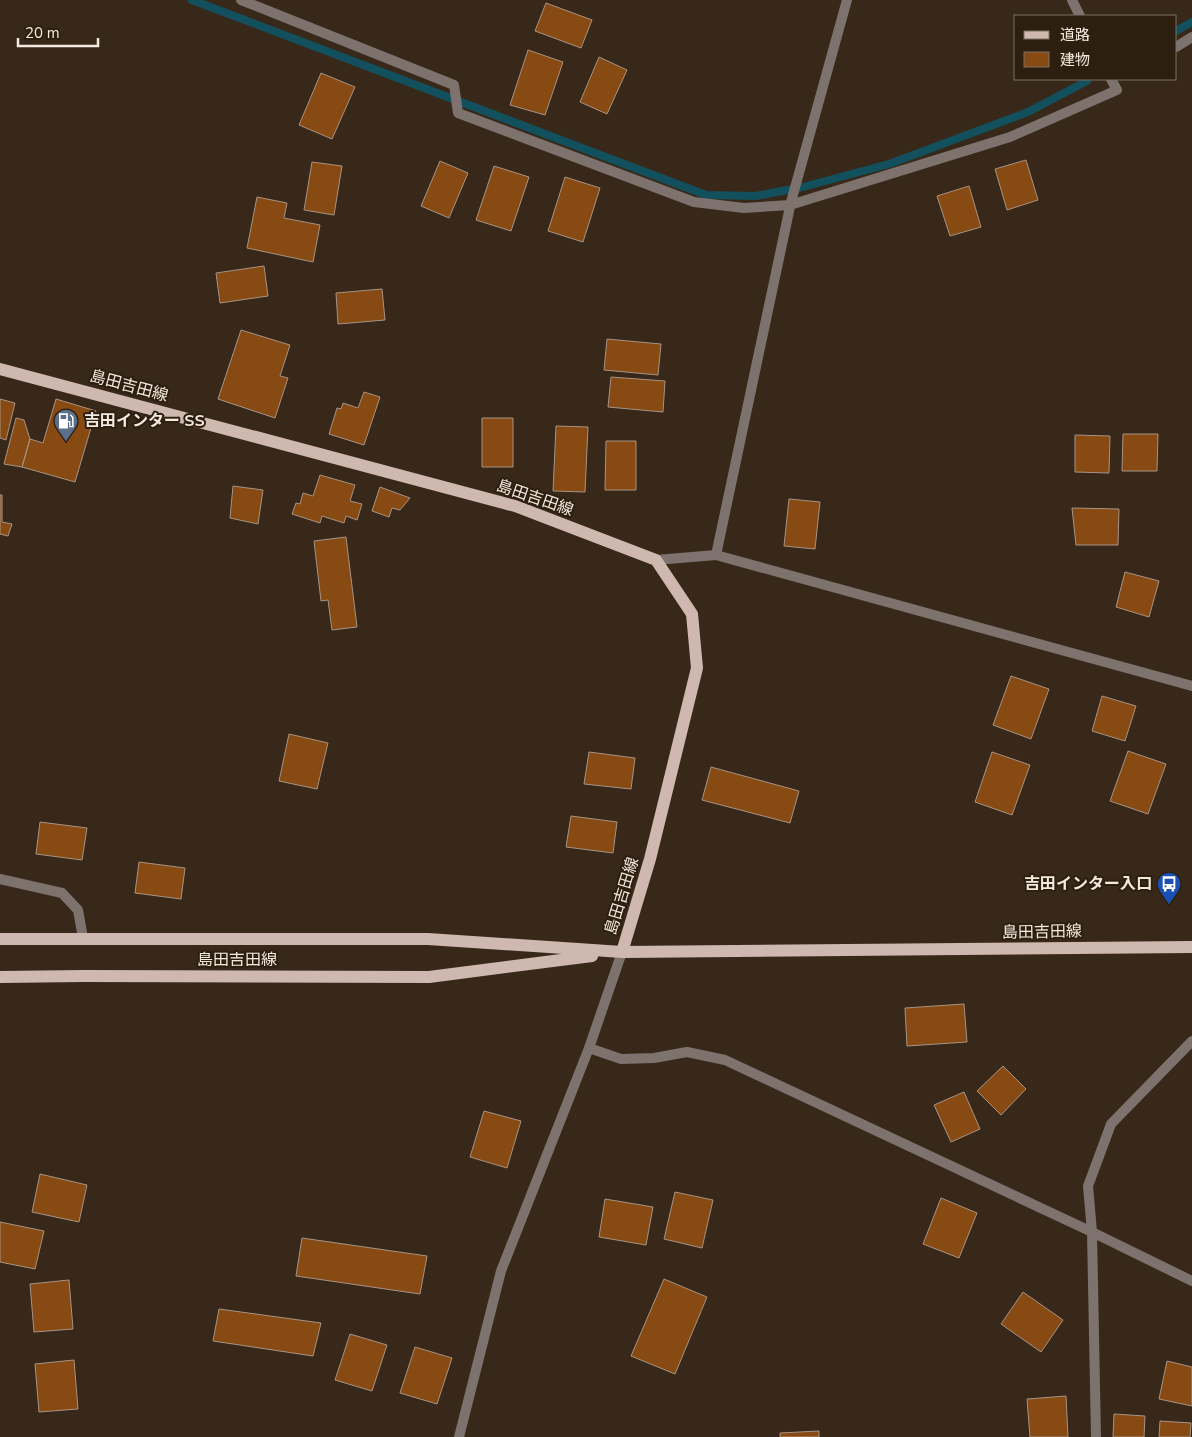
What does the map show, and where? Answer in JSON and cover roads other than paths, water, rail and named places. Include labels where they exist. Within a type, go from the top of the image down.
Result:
[{"type":"main road","name":"島田吉田線","points":[[0,369],[515,506],[656,560],[692,614],[697,668],[650,859],[622,952]]},
{"type":"main road","name":"島田吉田線","points":[[0,939],[428,939],[622,952],[1192,947]]},
{"type":"main road","name":"島田吉田線","points":[[0,977],[429,977],[622,952]]},
{"type":"street","points":[[241,0],[454,85],[458,114],[694,202],[744,208],[790,203],[1010,137],[1117,90],[1115,80]]},
{"type":"street","points":[[716,555],[790,203],[847,0]]},
{"type":"street","points":[[1072,0],[1080,15]]},
{"type":"street","points":[[1177,46],[1192,37]]},
{"type":"street","points":[[656,560],[716,555],[1192,686]]},
{"type":"street","points":[[0,879],[62,893],[78,910],[83,938]]},
{"type":"street","points":[[460,1437],[501,1271],[589,1048],[622,952]]},
{"type":"street","points":[[1096,1437],[1092,1232],[1088,1186],[1111,1124],[1192,1041]]},
{"type":"street","points":[[589,1048],[620,1059],[654,1058],[687,1052],[725,1060],[1092,1232],[1192,1281]]},
{"type":"waterway","points":[[192,0],[706,195],[756,196],[803,187],[889,164],[1028,112],[1087,81]]},
{"type":"waterway","points":[[1177,30],[1192,22]]},
{"type":"place","name":"吉田インター SS","points":[[66,442]]},
{"type":"place","name":"吉田インター入口","points":[[1169,905]]}]
